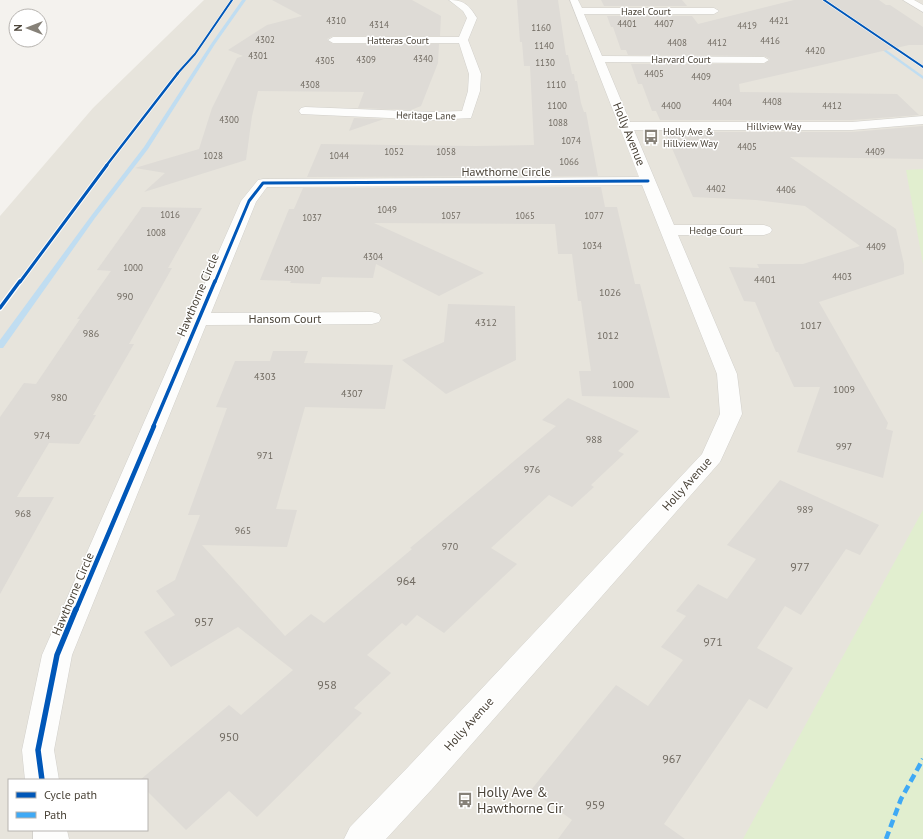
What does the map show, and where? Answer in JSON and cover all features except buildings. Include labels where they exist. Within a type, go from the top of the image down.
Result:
[{"type":"street","points":[[452,0],[467,9],[472,18],[463,40]]},
{"type":"street","points":[[907,0],[923,9]]},
{"type":"street","name":"Hazel Court","points":[[576,6],[714,11]]},
{"type":"street","name":"Holly Avenue","points":[[362,839],[421,777],[712,457],[731,414],[727,374],[576,6]]},
{"type":"street","name":"Hatteras Court","points":[[333,40],[463,40]]},
{"type":"street","name":"Heritage Lane","points":[[305,111],[433,116],[467,115],[474,91],[475,74],[463,40]]},
{"type":"street","name":"Harvard Court","points":[[598,59],[764,60]]},
{"type":"street","name":"Hillview Way","points":[[625,126],[852,126],[923,120]]},
{"type":"street","name":"Hawthorne Circle","points":[[42,779],[38,750],[58,655],[249,201],[263,183],[648,181]]},
{"type":"street","name":"Hedge Court","points":[[668,230],[764,230]]},
{"type":"street","name":"Hansom Court","points":[[199,319],[372,318]]},
{"type":"shaded area","points":[[204,0],[923,0],[923,839],[0,839],[0,216],[93,108]]},
{"type":"green space","points":[[923,169],[923,264],[906,170]]},
{"type":"green space","points":[[923,510],[923,839],[743,839]]},
{"type":"waterway","points":[[0,346],[93,217],[146,148],[213,44],[244,0]]},
{"type":"waterway","points":[[875,43],[923,78]]},
{"type":"marked path","points":[[886,839],[901,799],[923,759]]},
{"type":"cycle path","points":[[0,308],[169,82],[195,54],[232,0]]},
{"type":"cycle path","points":[[824,0],[923,67]]},
{"type":"cycle path","points":[[42,779],[38,750],[57,655],[249,201],[263,183],[648,181]]},
{"type":"place","name":"Holly Ave & Hillview Way","points":[[651,137]]},
{"type":"place","name":"Holly Ave & Hawthorne Cir","points":[[465,800]]}]
